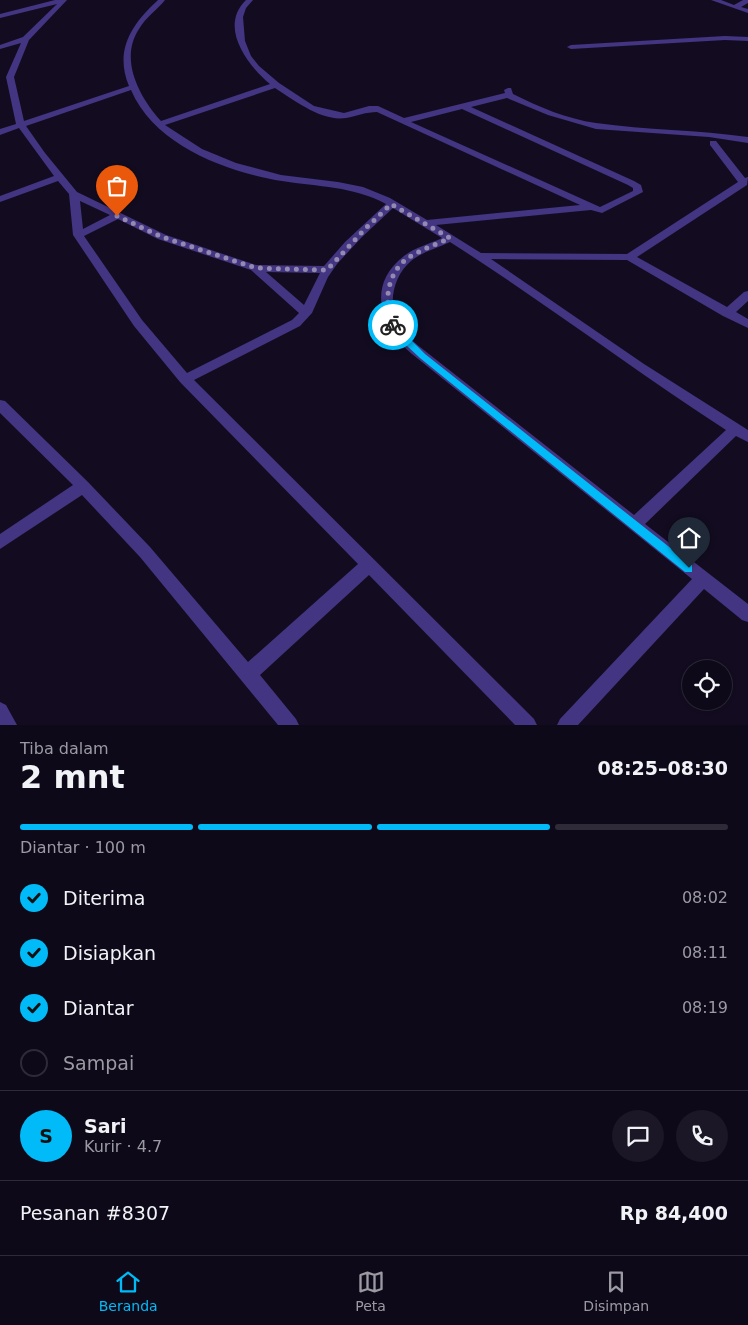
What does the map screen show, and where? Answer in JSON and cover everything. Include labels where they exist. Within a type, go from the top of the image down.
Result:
[{"type":"street","points":[[0,16],[63,0]]},
{"type":"street","points":[[63,0],[26,39],[5,79],[14,91],[21,125],[74,194],[162,237],[256,268],[327,270]]},
{"type":"street","points":[[162,0],[144,17],[132,34],[126,48],[133,87],[147,110],[159,124],[216,158],[241,168],[283,178],[330,182],[353,187],[391,204],[480,256],[748,437]]},
{"type":"street","points":[[250,0],[242,6],[238,15],[243,50],[255,66],[276,84],[310,108],[344,116],[368,109],[378,109],[602,210],[638,192],[638,188],[631,182],[462,106]]},
{"type":"street","points":[[714,0],[748,11]]},
{"type":"street","points":[[735,7],[748,0]]},
{"type":"street","points":[[0,47],[26,39]]},
{"type":"street","points":[[571,47],[748,39]]},
{"type":"street","points":[[159,124],[276,84]]},
{"type":"street","points":[[0,132],[133,87]]},
{"type":"street","points":[[403,121],[508,92],[541,111],[578,123],[709,134],[748,140]]},
{"type":"street","points":[[629,257],[746,181],[713,143]]},
{"type":"street","points":[[0,199],[60,177]]},
{"type":"street","points":[[74,194],[78,236],[138,323],[184,379],[528,725]]},
{"type":"street","points":[[184,379],[296,322],[306,313],[327,270],[391,204]]},
{"type":"street","points":[[425,223],[592,207]]},
{"type":"street","points":[[78,236],[117,216]]},
{"type":"street","points":[[450,238],[409,258],[398,267],[388,290],[387,303],[390,318],[396,331],[423,356],[748,614]]},
{"type":"street","points":[[480,256],[629,257],[748,324]]},
{"type":"street","points":[[256,268],[306,313]]},
{"type":"street","points":[[727,313],[748,296]]},
{"type":"street","points":[[0,405],[145,552],[290,725]]},
{"type":"street","points":[[634,525],[735,429]]},
{"type":"street","points":[[0,542],[82,486]]},
{"type":"street","points":[[248,674],[370,564]]},
{"type":"street","points":[[566,725],[702,579]]},
{"type":"street","points":[[0,711],[8,725]]},
{"type":"way so far","points":[[117,216],[162,237],[256,268],[327,270],[391,204],[450,238],[409,258],[398,267],[388,290],[387,303],[393,325]]},
{"type":"route","points":[[393,325],[396,331],[423,356],[689,568]]}]
